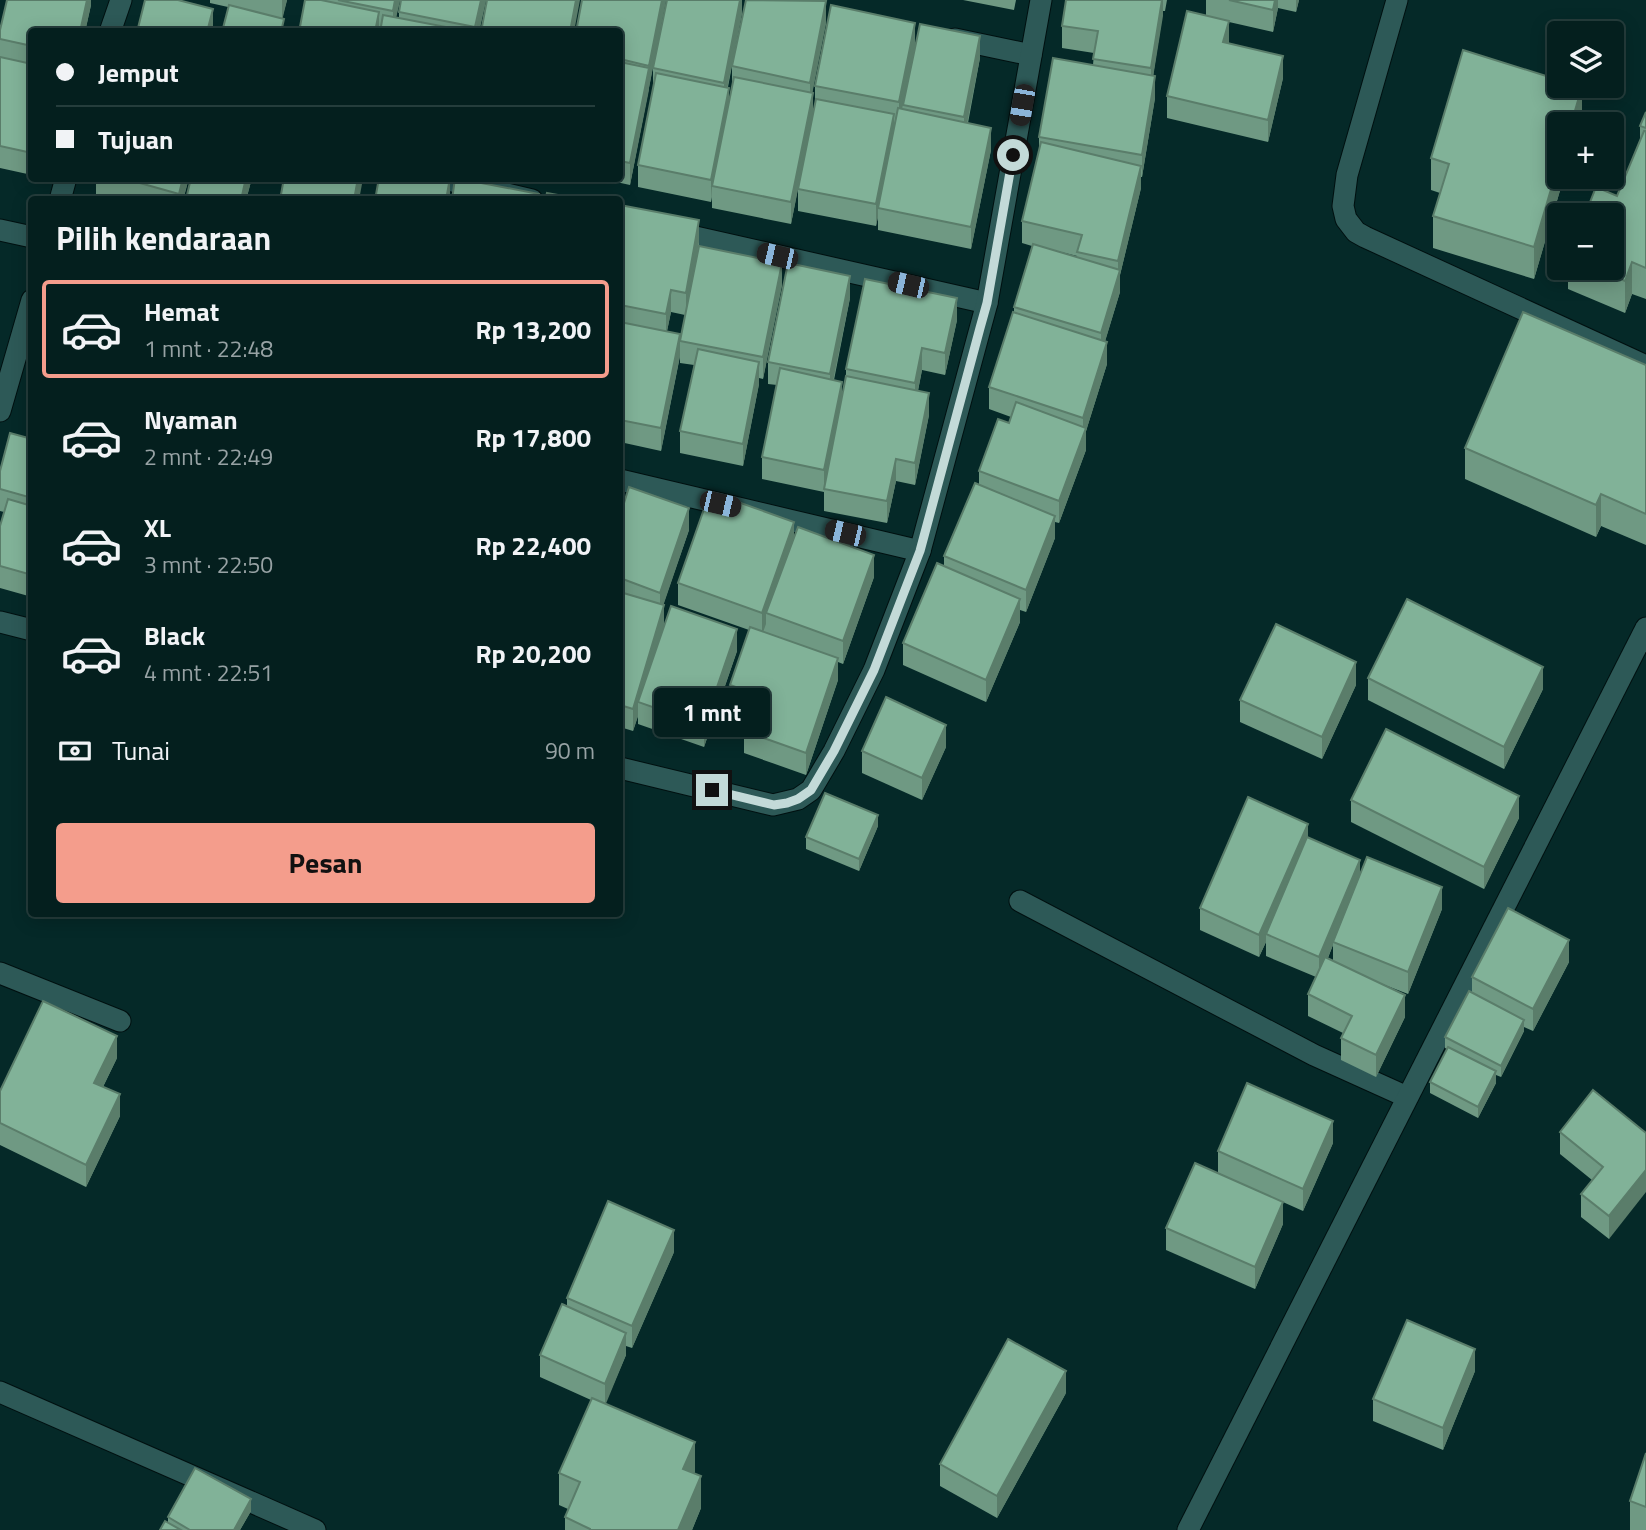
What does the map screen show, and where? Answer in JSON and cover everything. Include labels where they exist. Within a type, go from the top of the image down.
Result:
[{"type":"street","points":[[111,28],[121,0]]},
{"type":"street","points":[[623,769],[774,805],[798,799],[811,790],[834,751],[874,670],[920,551],[987,303],[1041,0]]},
{"type":"street","points":[[1397,0],[1347,176],[1343,206],[1350,225],[1365,237],[1646,366]]},
{"type":"street","points":[[937,36],[1031,55]]},
{"type":"street","points":[[457,182],[515,196]]},
{"type":"street","points":[[623,220],[987,303]]},
{"type":"street","points":[[0,230],[28,236]]},
{"type":"street","points":[[0,411],[23,358],[28,326]]},
{"type":"street","points":[[623,481],[920,551]]},
{"type":"street","points":[[0,622],[28,629]]},
{"type":"street","points":[[1188,1530],[1646,628]]},
{"type":"street","points":[[1020,901],[1314,1055],[1408,1097]]},
{"type":"street","points":[[0,973],[120,1021]]},
{"type":"street","points":[[0,1392],[315,1530]]},
{"type":"building","points":[[7,0],[87,0],[81,28],[28,28],[28,45],[0,39]]},
{"type":"building","points":[[145,0],[178,0],[213,9],[208,28],[138,28]]},
{"type":"building","points":[[305,0],[321,0],[379,12],[376,28],[300,28]]},
{"type":"building","points":[[338,0],[395,0],[393,11]]},
{"type":"building","points":[[401,0],[481,0],[475,27],[399,12]]},
{"type":"building","points":[[487,0],[576,0],[571,28],[482,28]]},
{"type":"building","points":[[582,0],[662,0],[649,66],[623,60],[623,28],[577,28]]},
{"type":"building","points":[[667,0],[740,0],[724,83],[653,68]]},
{"type":"building","points":[[746,0],[826,1],[810,83],[732,66]]},
{"type":"building","points":[[1066,0],[1162,0],[1151,68],[1093,59],[1098,31],[1062,26]]},
{"type":"building","points":[[1229,0],[1275,0],[1273,10]]},
{"type":"building","points":[[229,5],[284,19],[282,28],[223,28]]},
{"type":"building","points":[[831,5],[915,23],[899,102],[815,86]]},
{"type":"building","points":[[1187,11],[1229,21],[1223,42],[1283,56],[1268,120],[1167,96]]},
{"type":"building","points":[[383,15],[451,28],[381,28]]},
{"type":"building","points":[[920,24],[980,36],[964,117],[903,105]]},
{"type":"building","points":[[1463,50],[1547,76],[1547,98],[1579,98],[1575,112],[1547,112],[1547,189],[1551,189],[1534,247],[1433,216],[1449,164],[1431,158]]},
{"type":"building","points":[[0,57],[28,63],[28,152],[0,146]]},
{"type":"building","points":[[1053,58],[1155,76],[1142,155],[1039,137]]},
{"type":"building","points":[[623,63],[649,68],[630,163],[623,162]]},
{"type":"building","points":[[656,73],[729,88],[711,180],[638,165]]},
{"type":"building","points":[[734,77],[813,93],[791,202],[712,186]]},
{"type":"building","points":[[816,99],[894,114],[876,204],[798,189]]},
{"type":"building","points":[[898,108],[991,128],[971,227],[878,208]]},
{"type":"building","points":[[1646,112],[1646,128],[1640,126]]},
{"type":"building","points":[[1646,131],[1646,268],[1632,262],[1625,281],[1622,280],[1624,203],[1590,203],[1595,189],[1617,196],[1620,189],[1624,189],[1624,179]]},
{"type":"building","points":[[1041,142],[1141,166],[1118,261],[1077,252],[1082,235],[1022,221]]},
{"type":"building","points":[[136,182],[182,182],[179,194]]},
{"type":"building","points":[[190,182],[245,182],[242,196],[187,195]]},
{"type":"building","points":[[283,182],[357,182],[355,196],[281,196]]},
{"type":"building","points":[[378,182],[449,182],[447,196],[376,196]]},
{"type":"building","points":[[454,182],[476,182],[539,194],[539,196],[453,196]]},
{"type":"building","points":[[623,206],[699,220],[686,293],[671,290],[666,314],[623,306]]},
{"type":"building","points":[[1033,244],[1120,270],[1101,333],[1014,307]]},
{"type":"building","points":[[699,246],[782,263],[763,357],[680,341]]},
{"type":"building","points":[[788,263],[850,276],[830,374],[768,362]]},
{"type":"building","points":[[865,279],[957,298],[945,353],[922,348],[915,383],[846,369]]},
{"type":"building","points":[[1013,312],[1107,342],[1083,418],[989,387]]},
{"type":"building","points":[[1523,312],[1646,365],[1646,514],[1601,494],[1596,505],[1465,448]]},
{"type":"building","points":[[623,323],[680,334],[661,428],[623,421]]},
{"type":"building","points":[[698,349],[759,362],[743,444],[680,431]]},
{"type":"building","points":[[780,368],[842,382],[824,470],[762,457]]},
{"type":"building","points":[[846,376],[929,393],[915,463],[896,459],[887,501],[824,489]]},
{"type":"building","points":[[1016,402],[1086,428],[1059,501],[979,471],[998,419],[1009,423]]},
{"type":"building","points":[[10,433],[28,438],[28,497],[0,489],[0,471]]},
{"type":"building","points":[[975,483],[1055,516],[1026,590],[944,556]]},
{"type":"building","points":[[629,487],[689,508],[660,593],[623,579],[623,506]]},
{"type":"building","points":[[710,492],[794,522],[762,613],[678,583]]},
{"type":"building","points":[[8,499],[28,505],[28,574],[0,566],[0,526]]},
{"type":"building","points":[[798,527],[874,555],[843,641],[766,613]]},
{"type":"building","points":[[937,563],[1020,599],[986,680],[903,643]]},
{"type":"building","points":[[623,593],[664,605],[633,709],[623,706]]},
{"type":"building","points":[[1407,599],[1543,667],[1504,747],[1368,678]]},
{"type":"building","points":[[671,606],[737,629],[704,725],[638,702]]},
{"type":"building","points":[[1276,624],[1356,662],[1322,737],[1240,700]]},
{"type":"building","points":[[750,627],[838,658],[806,753],[744,731],[756,694],[730,685]]},
{"type":"building","points":[[886,697],[946,725],[922,778],[862,751]]},
{"type":"building","points":[[1386,729],[1519,796],[1484,867],[1351,800]]},
{"type":"building","points":[[825,793],[878,815],[859,859],[806,837]]},
{"type":"building","points":[[1248,797],[1308,824],[1259,935],[1200,908]]},
{"type":"building","points":[[1307,837],[1360,860],[1319,957],[1266,934]]},
{"type":"building","points":[[1367,857],[1442,887],[1408,972],[1333,942]]},
{"type":"building","points":[[1508,908],[1569,940],[1533,1009],[1472,977]]},
{"type":"building","points":[[1325,957],[1405,995],[1376,1055],[1341,1038],[1352,1016],[1308,994]]},
{"type":"building","points":[[1469,991],[1524,1020],[1501,1066],[1445,1037]]},
{"type":"building","points":[[43,1001],[117,1036],[94,1083],[120,1094],[86,1165],[0,1123],[0,1091]]},
{"type":"building","points":[[1448,1047],[1496,1071],[1478,1107],[1430,1082]]},
{"type":"building","points":[[1247,1083],[1333,1121],[1303,1189],[1218,1151]]},
{"type":"building","points":[[1593,1090],[1646,1133],[1646,1170],[1609,1216],[1581,1194],[1603,1167],[1560,1132]]},
{"type":"building","points":[[1195,1163],[1283,1202],[1255,1267],[1166,1228]]},
{"type":"building","points":[[608,1201],[674,1230],[632,1326],[567,1298]]},
{"type":"building","points":[[562,1304],[626,1333],[605,1384],[540,1355]]},
{"type":"building","points":[[1407,1320],[1475,1349],[1443,1428],[1373,1399]]},
{"type":"building","points":[[1008,1339],[1066,1371],[997,1496],[940,1464]]},
{"type":"building","points":[[592,1398],[695,1442],[683,1469],[701,1476],[678,1530],[590,1530],[565,1517],[580,1482],[559,1473]]},
{"type":"building","points":[[1646,1453],[1646,1507],[1630,1501]]},
{"type":"building","points":[[195,1468],[251,1499],[234,1530],[190,1530],[168,1517]]},
{"type":"building","points":[[165,1521],[181,1530],[160,1530]]},
{"type":"route","points":[[712,790],[774,805],[798,799],[811,790],[834,751],[874,670],[920,551],[987,303],[1013,155]]}]
